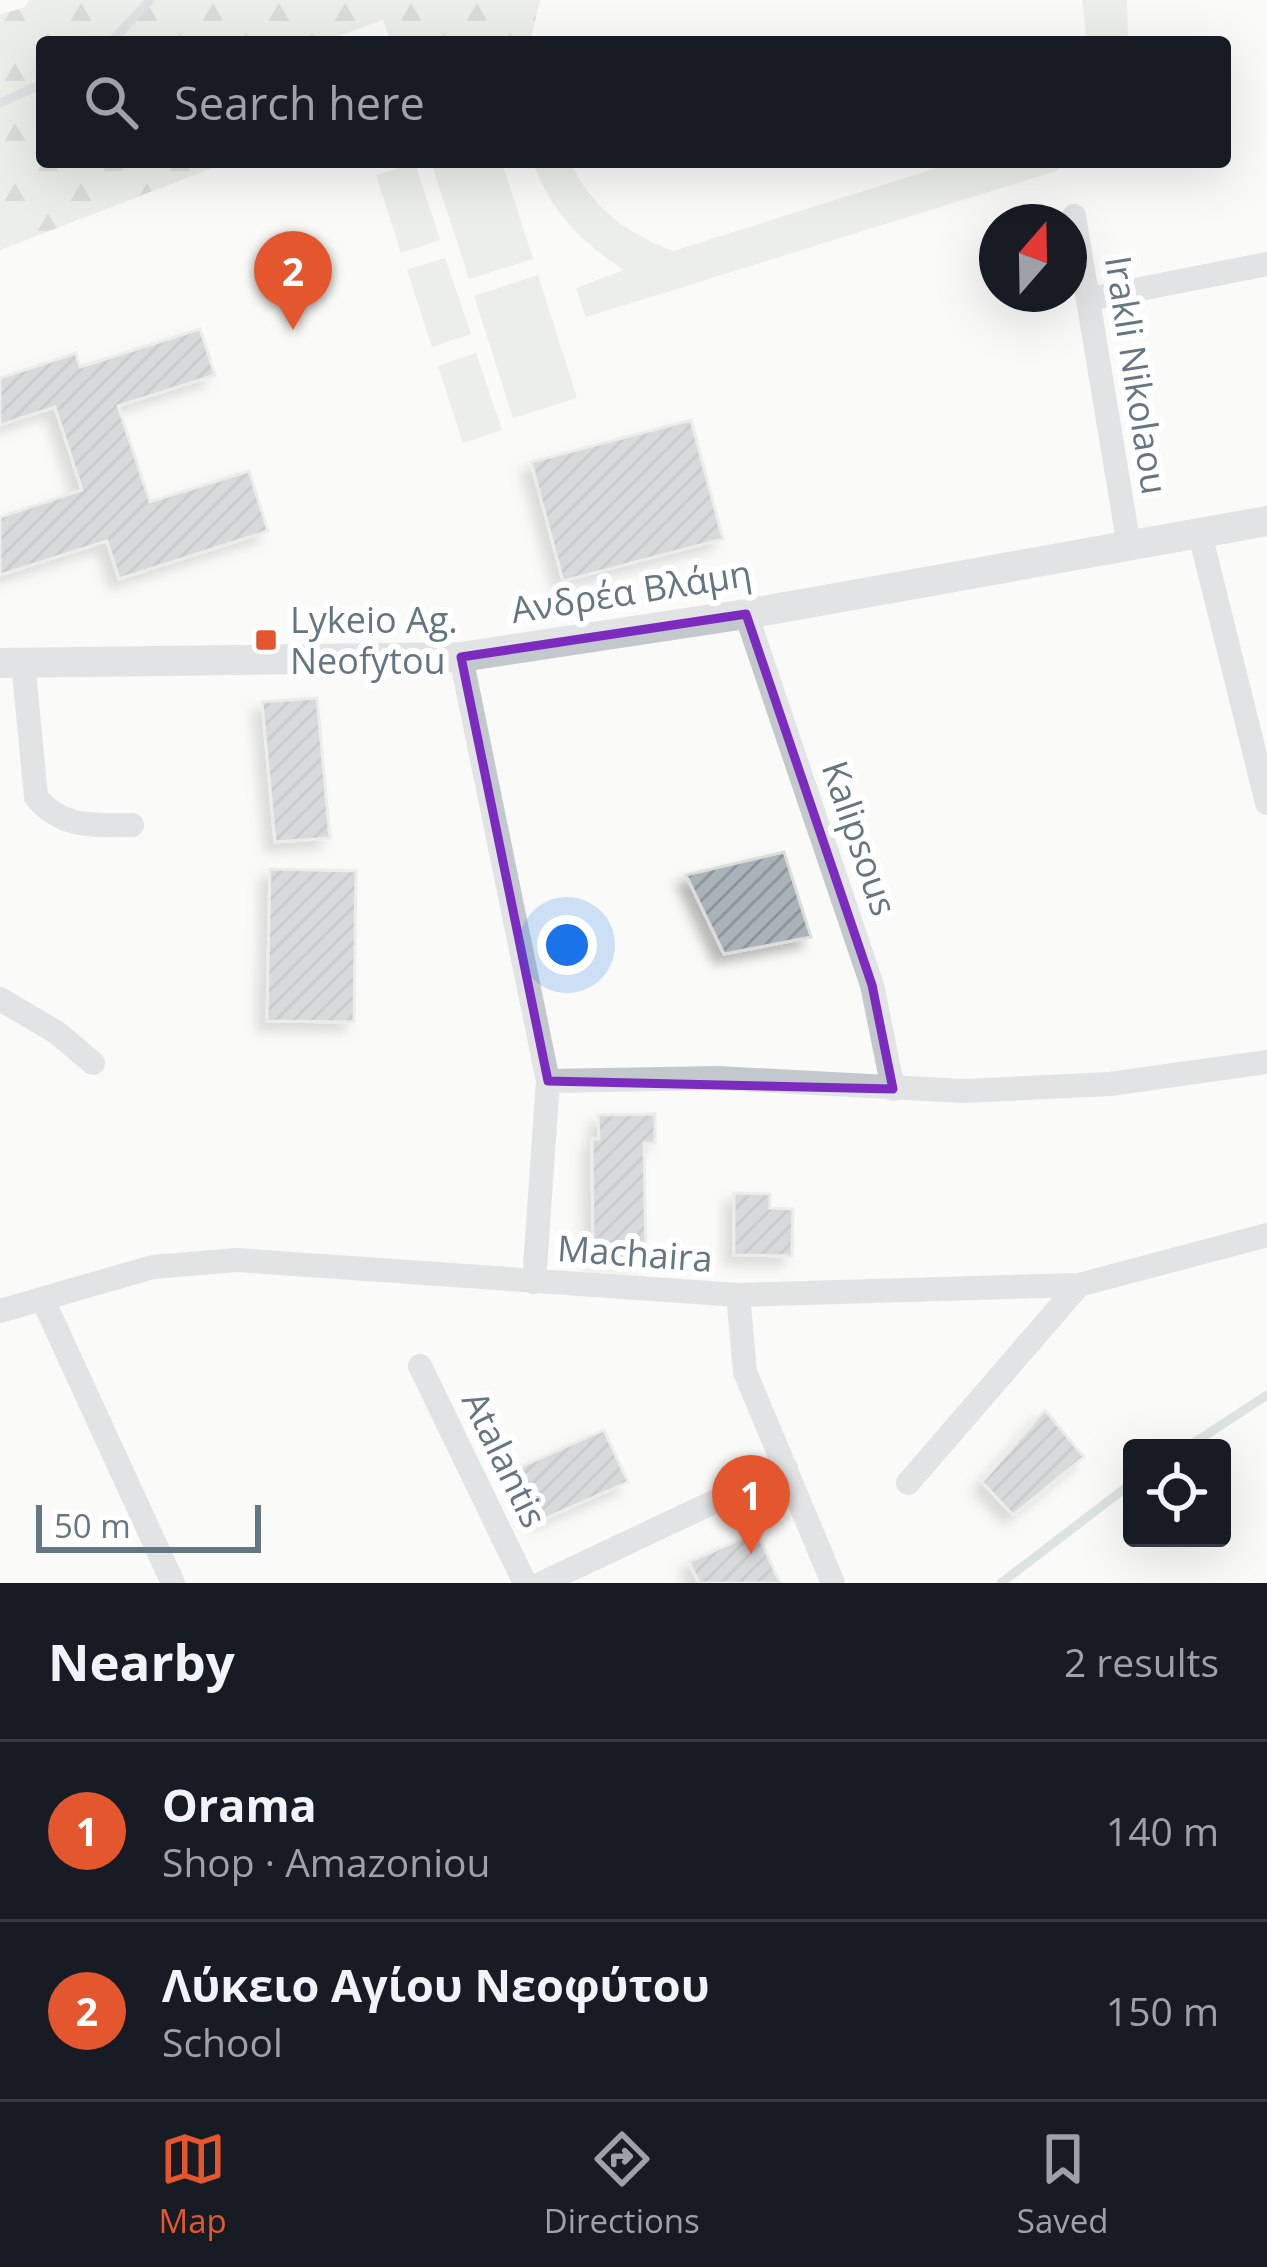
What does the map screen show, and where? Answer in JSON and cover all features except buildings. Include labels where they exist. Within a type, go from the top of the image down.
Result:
[{"type":"street","points":[[1090,299],[1267,264]]},
{"type":"street","name":"Irakli Nikolaou","points":[[1087,283],[1129,546]]},
{"type":"street","name":"Ανδρέα Βλάμη","points":[[12,662],[461,657],[746,614],[1267,520]]},
{"type":"street","points":[[1200,534],[1267,803]]},
{"type":"street","name":"Kalipsous","points":[[746,614],[872,985],[893,1089]]},
{"type":"street","points":[[461,657],[548,1081],[534,1282]]},
{"type":"street","points":[[12,662],[36,796],[47,810],[80,825],[132,824]]},
{"type":"street","points":[[0,999],[56,1032],[93,1064]]},
{"type":"street","points":[[548,1081],[718,1078],[893,1089],[1110,1084],[1267,1062]]},
{"type":"street","name":"Machaira","points":[[0,1311],[153,1267],[192,1262],[738,1295],[1079,1286],[1267,1235]]},
{"type":"street","points":[[908,1484],[1079,1286]]},
{"type":"street","points":[[738,1295],[746,1372],[832,1583]]},
{"type":"street","points":[[43,1300],[173,1583]]},
{"type":"street","name":"Atalantis","points":[[420,1366],[525,1583]]},
{"type":"street","points":[[542,1583],[786,1468]]},
{"type":"highlighted area","points":[[746,614],[872,985],[893,1089],[548,1081],[461,657]]},
{"type":"green space","points":[[29,0],[540,0],[531,36],[389,36],[383,20],[339,36],[36,36],[36,168],[212,168],[0,250],[0,14],[24,8]]},
{"type":"green space","points":[[1082,0],[1127,0],[1128,36],[1086,36]]},
{"type":"green space","points":[[417,168],[440,240],[401,253],[376,175]]},
{"type":"green space","points":[[433,168],[504,168],[533,259],[469,279]]},
{"type":"green space","points":[[536,168],[573,168],[612,217],[673,251],[937,168],[1060,168],[586,317],[576,288],[624,270],[569,224]]},
{"type":"green space","points":[[445,258],[471,334],[432,347],[407,270]]},
{"type":"green space","points":[[538,275],[577,398],[513,418],[474,296]]},
{"type":"green space","points":[[476,353],[502,430],[463,443],[438,366]]},
{"type":"waterway","points":[[117,36],[150,0]]},
{"type":"waterway","points":[[0,103],[36,87]]},
{"type":"waterway","points":[[1200,1439],[1267,1395]]},
{"type":"waterway","points":[[1001,1583],[1123,1490]]},
{"type":"place","name":"Λύκειο Αγίου Νεοφύτου","points":[[293,330]]},
{"type":"place","name":"Lykeio Ag. Neofytou","points":[[266,640]]},
{"type":"place","name":"Orama","points":[[751,1554]]}]
